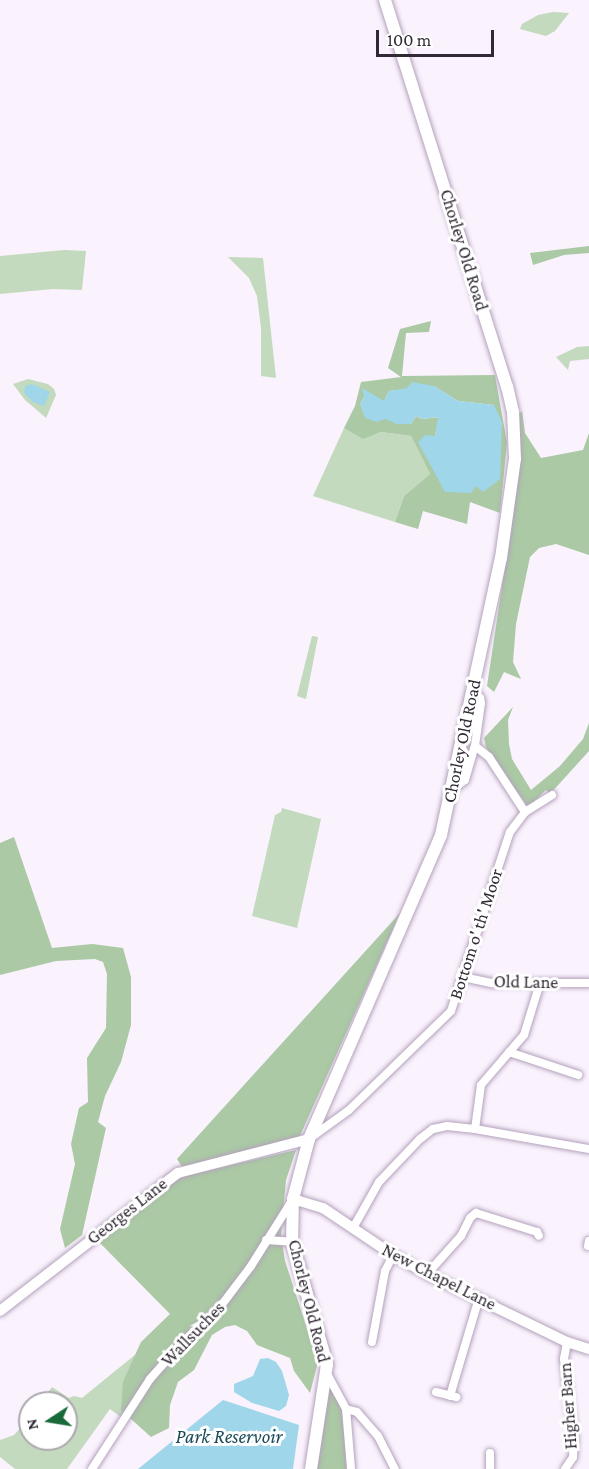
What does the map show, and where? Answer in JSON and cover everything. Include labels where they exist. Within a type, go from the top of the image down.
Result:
[{"type":"main road","name":"Chorley Old Road","points":[[311,1469],[326,1372],[324,1349],[292,1242],[293,1198],[309,1139],[342,1059],[425,876],[441,834],[506,525],[515,459],[513,412],[507,387],[385,0]]},
{"type":"street","points":[[452,790],[465,780],[475,746],[481,703],[473,690]]},
{"type":"street","points":[[475,746],[489,757],[525,812]]},
{"type":"street","name":"Bottom o' th' Moor","points":[[309,1139],[349,1110],[445,1018],[457,998],[510,832],[525,812],[552,795]]},
{"type":"street","name":"Old Lane","points":[[463,977],[492,983],[589,983]]},
{"type":"street","points":[[475,1129],[481,1086],[528,1028],[540,983]]},
{"type":"street","points":[[509,1052],[578,1075]]},
{"type":"street","points":[[353,1228],[379,1182],[428,1132],[447,1126],[589,1149]]},
{"type":"street","name":"Georges Lane","points":[[0,1311],[178,1173],[309,1139]]},
{"type":"street","name":"New Chapel Lane","points":[[293,1198],[323,1208],[393,1255],[428,1274],[567,1342],[589,1349]]},
{"type":"street","name":"Wallsuches","points":[[92,1469],[150,1379],[181,1344],[217,1311],[251,1266],[293,1198]]},
{"type":"street","points":[[428,1274],[461,1236],[470,1218],[476,1213],[537,1232],[539,1236]]},
{"type":"street","points":[[266,1240],[292,1242]]},
{"type":"street","points":[[588,1246],[589,1241]]},
{"type":"street","points":[[372,1342],[385,1270],[393,1255]]},
{"type":"street","points":[[436,1392],[453,1396],[479,1298]]},
{"type":"street","name":"Higher Barn","points":[[566,1469],[573,1457],[574,1439],[564,1359],[567,1342]]},
{"type":"street","points":[[326,1372],[346,1409],[351,1469]]},
{"type":"street","points":[[346,1409],[357,1412],[367,1422],[394,1469]]},
{"type":"street","points":[[490,1453],[490,1469]]},
{"type":"green space","points":[[553,12],[569,13],[555,31],[546,36],[520,29],[522,24],[538,15]]},
{"type":"green space","points":[[589,246],[589,253],[564,255],[533,265],[530,253]]},
{"type":"green space","points":[[64,250],[86,251],[82,290],[53,289],[0,294],[0,256]]},
{"type":"green space","points":[[228,257],[263,258],[276,378],[261,376],[261,328],[257,296],[249,278]]},
{"type":"green space","points":[[431,321],[429,332],[406,333],[402,376],[495,375],[507,443],[500,513],[470,502],[467,524],[423,511],[418,529],[395,522],[404,496],[430,474],[411,436],[381,432],[363,439],[344,428],[355,406],[361,382],[401,377],[388,368],[400,329]],"holes":[[[434,386],[458,401],[494,405],[476,486],[473,488],[435,436],[439,417],[422,419],[416,416],[411,424],[398,424],[360,404],[364,397],[384,401],[389,391]]]},
{"type":"green space","points":[[589,346],[589,359],[570,361],[568,370],[556,357],[577,347]]},
{"type":"green space","points":[[28,379],[48,384],[54,389],[56,395],[46,418],[25,400],[13,384]]},
{"type":"green space","points":[[522,411],[525,433],[541,458],[583,450],[589,433],[589,555],[556,544],[539,548],[530,557],[516,624],[513,662],[521,679],[504,672],[494,692],[487,686],[506,560],[517,416]]},
{"type":"green space","points":[[344,428],[363,438],[381,432],[411,436],[430,474],[404,496],[395,522],[313,496]]},
{"type":"green space","points":[[312,636],[318,637],[306,699],[297,696]]},
{"type":"green space","points":[[513,707],[508,720],[512,759],[531,790],[560,766],[583,739],[589,723],[589,751],[550,794],[546,790],[528,807],[486,747],[484,738]]},
{"type":"green space","points":[[282,808],[321,819],[297,928],[252,916],[275,815],[281,812]]},
{"type":"green space","points":[[14,837],[52,948],[92,944],[123,948],[131,977],[131,1025],[121,1062],[105,1096],[98,1122],[106,1128],[82,1235],[65,1248],[60,1229],[75,1164],[71,1144],[79,1108],[88,1102],[87,1058],[106,1028],[107,974],[103,962],[95,959],[56,961],[0,975],[0,843]]},
{"type":"green space","points":[[400,913],[299,1138],[182,1167],[177,1159]]},
{"type":"green space","points":[[296,1150],[286,1180],[281,1235],[285,1261],[318,1362],[310,1393],[294,1371],[290,1358],[257,1345],[247,1331],[235,1325],[225,1327],[212,1335],[194,1370],[178,1382],[170,1405],[169,1428],[151,1437],[121,1410],[123,1381],[141,1342],[170,1314],[100,1243],[176,1178]]},
{"type":"green space","points":[[136,1354],[123,1381],[124,1414],[122,1418],[110,1409],[67,1469],[15,1469],[0,1457],[0,1440],[14,1435],[18,1430],[18,1451],[78,1451],[78,1397],[82,1398]]},
{"type":"green space","points":[[330,1384],[343,1409],[348,1469],[317,1469]]},
{"type":"water","points":[[412,382],[434,386],[458,401],[494,405],[502,422],[500,479],[483,492],[476,486],[471,493],[445,492],[418,442],[425,435],[435,436],[438,417],[422,419],[416,416],[411,424],[397,424],[385,419],[377,422],[365,418],[360,404],[364,397],[362,388],[384,401],[389,391],[407,388]]},
{"type":"water","points":[[32,384],[50,392],[44,406],[33,402],[24,393],[25,386]]},
{"type":"water","points":[[268,1358],[276,1362],[282,1371],[289,1395],[286,1406],[279,1411],[252,1403],[234,1392],[234,1384],[253,1376],[260,1359]]},
{"type":"water","name":"Park Reservoir","points":[[223,1400],[299,1425],[293,1469],[138,1469]]}]
